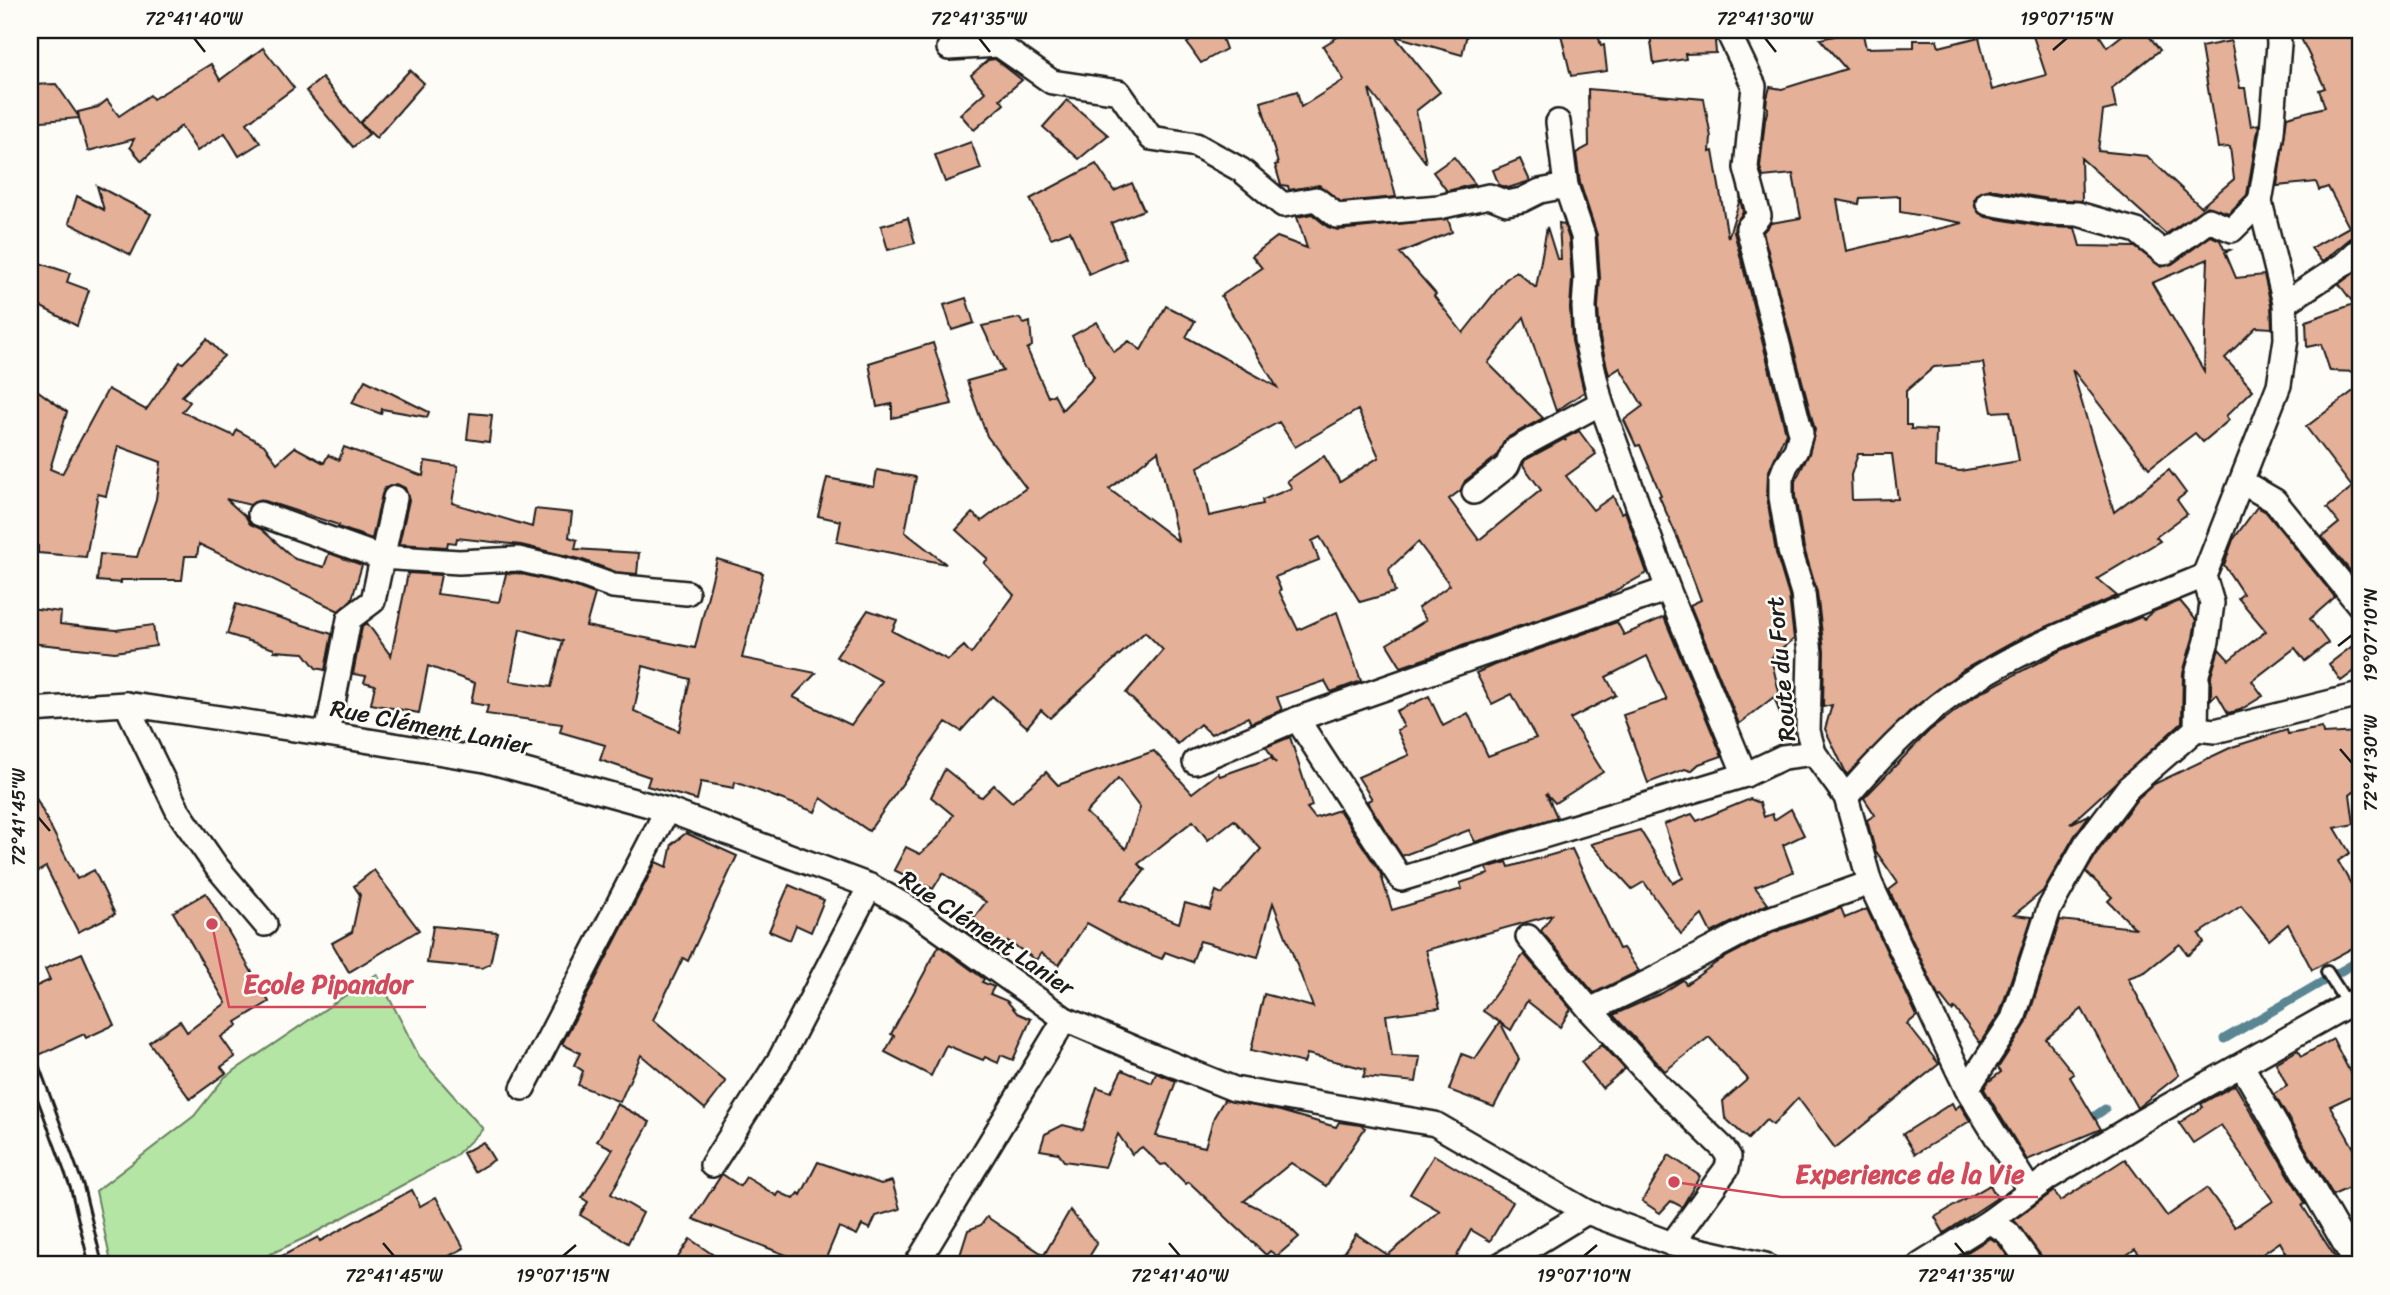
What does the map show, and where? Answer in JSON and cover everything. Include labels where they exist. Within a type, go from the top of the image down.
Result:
[{"type":"street","points":[[2196,729],[2197,674],[2207,641],[2212,603],[2204,576],[2279,385],[2286,340],[2286,303],[2260,202],[2272,132],[2278,30]]},
{"type":"street","name":"Route du Fort","points":[[1728,32],[1754,86],[1746,168],[1759,216],[1748,228],[1801,433],[1797,450],[1786,465],[1781,478],[1781,497],[1790,551],[1804,603],[1810,653],[1808,731],[1814,753],[1846,797],[1870,883],[1967,1089],[2030,1191]]},
{"type":"street","points":[[949,48],[999,45],[1052,82],[1119,92],[1151,138],[1196,145],[1241,170],[1283,205],[1316,199],[1338,216],[1439,207],[1489,196],[1507,202],[1566,186]]},
{"type":"street","points":[[1558,122],[1566,186],[1583,236],[1586,340],[1601,403],[1668,589],[1745,775]]},
{"type":"street","points":[[1988,203],[2047,213],[2078,214],[2137,231],[2164,253],[2209,220],[2232,230],[2260,202]]},
{"type":"street","points":[[2286,303],[2344,264],[2360,249]]},
{"type":"street","points":[[1474,492],[1507,466],[1514,450],[1601,403]]},
{"type":"street","points":[[2242,482],[2275,500],[2360,606]]},
{"type":"street","points":[[327,734],[349,619],[373,601],[380,557],[395,498]]},
{"type":"street","points":[[260,514],[380,557],[459,562],[518,559],[577,573],[613,586],[687,593]]},
{"type":"street","points":[[1846,797],[1904,733],[1970,682],[2043,643],[2204,576]]},
{"type":"street","points":[[1195,762],[1297,719],[1668,589]]},
{"type":"street","points":[[1967,1089],[2013,1019],[2049,909],[2087,842],[2128,788],[2196,729],[2215,731],[2360,695]]},
{"type":"street","points":[[126,704],[178,811],[216,866],[265,924]]},
{"type":"street","name":"Rue Clément Lanier","points":[[30,710],[126,704],[327,734],[485,760],[667,810],[870,886],[912,910],[1065,1019],[1234,1088],[1435,1125],[1587,1212],[1672,1244],[1761,1265]]},
{"type":"street","points":[[1297,719],[1401,879],[1745,775],[1783,757],[1814,753]]},
{"type":"street","points":[[523,1088],[667,810]]},
{"type":"street","points":[[1590,1010],[1766,920],[1870,883]]},
{"type":"street","points":[[712,1165],[780,1059],[870,886]]},
{"type":"street","points":[[1528,937],[1661,1088],[1729,1157],[1727,1168],[1672,1244]]},
{"type":"street","points":[[1920,1265],[2140,1122],[2354,1002]]},
{"type":"street","points":[[916,1265],[1065,1019]]},
{"type":"street","points":[[2242,1066],[2357,1265]]},
{"type":"street","points":[[1500,1265],[1587,1212]]},
{"type":"street","points":[[1990,1222],[2008,1233],[2031,1265]]},
{"type":"lane","points":[[2327,972],[2354,1002]]},
{"type":"lane","points":[[30,1060],[77,1186],[96,1265]]},
{"type":"green space","points":[[377,974],[420,1058],[483,1129],[454,1157],[309,1236],[247,1265],[117,1265],[110,1258],[96,1191],[194,1116],[225,1077]]},
{"type":"building","points":[[1186,30],[1219,30],[1226,49],[1201,63],[1187,43],[1193,39]]},
{"type":"building","points":[[1349,30],[1390,30],[1440,92],[1416,111],[1426,163],[1369,89],[1396,197],[1341,202],[1319,185],[1289,190],[1288,186],[1281,185],[1275,165],[1278,164],[1261,102],[1297,91],[1301,107],[1344,80],[1323,46]]},
{"type":"building","points":[[1396,30],[1468,30],[1462,55],[1395,36]]},
{"type":"building","points":[[1560,30],[1597,30],[1601,46],[1604,45],[1607,71],[1571,76]]},
{"type":"building","points":[[1680,30],[1714,30],[1716,53],[1685,54],[1686,59],[1654,64],[1650,34]]},
{"type":"building","points":[[1862,30],[1866,48],[1914,47],[1914,40],[1937,40],[1939,47],[1979,37],[1992,90],[2046,75],[2031,30],[2096,30],[2107,47],[2129,30],[2144,30],[2160,50],[2112,88],[2116,108],[2103,111],[2098,151],[2147,156],[2201,207],[2234,179],[2230,147],[2218,148],[2201,47],[2231,41],[2240,88],[2245,88],[2251,126],[2259,124],[2247,195],[2229,213],[2207,206],[2166,234],[2081,158],[2082,201],[2048,199],[1990,189],[1978,194],[1974,200],[1975,207],[1986,217],[2045,227],[2075,228],[2080,246],[2135,247],[2161,267],[2172,264],[2211,236],[2220,240],[2224,249],[2230,250],[2225,252],[2236,278],[2264,275],[2271,305],[2272,328],[2256,327],[2225,358],[2253,390],[2226,416],[2229,420],[2203,442],[2195,433],[2149,468],[2072,369],[2114,512],[2169,470],[2186,493],[2177,500],[2187,514],[2156,537],[2160,541],[2097,579],[2117,596],[2021,638],[1963,670],[1911,710],[1847,775],[1825,729],[1832,705],[1823,707],[1824,651],[1817,592],[1804,548],[1795,496],[1795,481],[1809,454],[1815,430],[1763,232],[1771,223],[1801,218],[1793,174],[1763,177],[1760,167],[1770,87],[1782,89],[1846,69],[1820,39]],"holes":[[[1900,196],[1900,212],[1963,223],[1846,251],[1837,200],[1859,204],[1860,198]],[[2208,259],[2204,371],[2152,283]],[[1983,363],[1992,412],[2010,411],[2019,461],[1960,471],[1935,467],[1936,430],[1911,429],[1911,425],[1906,425],[1906,391],[1934,367]],[[1858,454],[1892,454],[1898,499],[1852,500],[1851,475]]]},
{"type":"building","points":[[2297,30],[2352,30],[2360,46],[2360,235],[2351,238],[2322,262],[2311,248],[2349,227],[2328,187],[2319,190],[2316,182],[2277,186],[2287,117],[2325,107],[2319,90],[2325,88]]},
{"type":"building","points":[[263,48],[294,88],[247,123],[260,143],[239,156],[225,133],[197,151],[181,126],[142,161],[130,147],[134,139],[88,151],[79,118],[30,122],[30,85],[56,84],[79,117],[78,112],[98,107],[107,100],[119,116],[150,95],[153,99],[211,64],[220,80]]},
{"type":"building","points":[[995,59],[1022,80],[1000,99],[1004,104],[974,130],[960,114],[985,92],[971,75],[988,60]]},
{"type":"building","points":[[410,70],[424,83],[376,138],[360,123]]},
{"type":"building","points":[[322,78],[369,134],[353,147],[306,91]]},
{"type":"building","points":[[1588,89],[1704,99],[1711,137],[1710,152],[1713,151],[1728,238],[1740,199],[1743,212],[1735,224],[1734,232],[1786,433],[1768,473],[1767,497],[1776,553],[1789,596],[1794,639],[1771,658],[1779,692],[1795,691],[1794,712],[1780,714],[1774,697],[1739,724],[1690,605],[1701,600],[1678,539],[1640,445],[1636,446],[1624,420],[1643,406],[1620,368],[1609,375],[1600,338],[1597,235],[1580,183],[1576,153],[1589,146]]},
{"type":"building","points":[[1067,100],[1108,135],[1079,159],[1043,127]]},
{"type":"building","points":[[971,142],[981,169],[945,182],[935,155]]},
{"type":"building","points":[[1454,157],[1475,184],[1447,191],[1433,172]]},
{"type":"building","points":[[1520,159],[1530,181],[1508,188],[1499,185],[1493,170]]},
{"type":"building","points":[[1096,164],[1114,191],[1132,183],[1144,210],[1111,223],[1126,258],[1089,274],[1070,231],[1051,238],[1030,199]]},
{"type":"building","points":[[97,186],[151,214],[131,255],[69,223],[77,196],[104,210]]},
{"type":"building","points":[[1312,214],[1328,227],[1338,230],[1448,219],[1452,232],[1400,253],[1436,294],[1434,296],[1463,333],[1505,280],[1516,271],[1536,288],[1547,227],[1557,259],[1561,259],[1559,223],[1564,224],[1569,239],[1572,279],[1572,341],[1584,392],[1556,411],[1524,317],[1488,363],[1543,418],[1507,438],[1496,457],[1465,481],[1461,490],[1449,499],[1479,540],[1541,490],[1523,465],[1525,460],[1564,439],[1566,441],[1565,438],[1579,431],[1596,454],[1566,476],[1593,510],[1613,496],[1621,513],[1625,511],[1647,573],[1604,597],[1401,667],[1387,644],[1426,620],[1418,608],[1450,585],[1418,542],[1389,569],[1395,592],[1360,602],[1320,537],[1312,541],[1319,560],[1275,577],[1298,630],[1337,612],[1361,681],[1331,692],[1325,681],[1277,697],[1282,710],[1251,723],[1248,717],[1211,734],[1200,724],[1178,744],[1126,693],[1163,650],[1145,632],[1050,718],[1041,710],[1027,727],[992,696],[961,731],[946,722],[869,831],[821,798],[815,812],[735,782],[734,788],[701,782],[697,800],[647,786],[650,777],[600,760],[605,745],[560,732],[562,724],[486,714],[488,706],[471,703],[475,683],[428,666],[419,713],[371,704],[375,685],[364,682],[366,676],[353,674],[362,627],[367,623],[391,656],[408,573],[441,575],[437,594],[499,602],[506,574],[517,573],[573,586],[595,594],[586,626],[695,648],[717,559],[763,573],[742,658],[816,673],[793,697],[851,725],[882,681],[836,657],[868,610],[897,620],[892,631],[948,660],[964,646],[971,654],[1014,595],[984,563],[988,559],[956,530],[972,513],[982,521],[1026,488],[987,436],[967,381],[1003,371],[982,326],[1019,318],[1024,324],[1030,322],[1032,346],[1027,349],[1048,397],[1054,394],[1062,410],[1094,377],[1072,336],[1097,322],[1114,352],[1129,341],[1141,350],[1166,306],[1195,321],[1186,337],[1277,387],[1221,296],[1262,268],[1252,256],[1277,237],[1307,248],[1297,217]],"holes":[[[1358,410],[1379,457],[1340,482],[1324,456],[1287,481],[1292,488],[1262,500],[1263,504],[1209,516],[1198,467],[1279,422],[1295,447]],[[1158,451],[1178,541],[1109,489]],[[520,629],[563,641],[551,687],[510,681]],[[643,666],[690,679],[679,731],[634,711]]]},
{"type":"building","points":[[908,218],[915,243],[888,250],[881,226]]},
{"type":"building","points":[[30,260],[70,273],[67,282],[89,290],[77,326],[30,301]]},
{"type":"building","points":[[2360,268],[2360,372],[2330,371],[2321,344],[2307,347],[2306,321],[2354,304],[2339,284]]},
{"type":"building","points":[[966,298],[974,323],[952,330],[944,305]]},
{"type":"building","points":[[207,339],[224,356],[182,396],[190,402],[182,412],[234,436],[237,430],[264,445],[277,463],[295,447],[324,463],[328,455],[339,460],[344,447],[423,476],[425,461],[458,466],[452,503],[532,527],[535,509],[572,513],[569,537],[577,540],[575,549],[639,553],[637,574],[616,572],[580,559],[521,545],[457,538],[456,543],[448,542],[447,547],[399,544],[409,500],[405,488],[397,484],[385,488],[382,494],[372,539],[338,527],[339,525],[265,501],[257,500],[250,505],[226,499],[250,524],[261,529],[295,559],[324,567],[329,553],[362,565],[352,599],[339,611],[199,544],[197,556],[185,556],[182,580],[121,580],[121,583],[97,581],[100,554],[137,557],[156,499],[161,462],[118,446],[106,496],[98,494],[86,557],[38,553],[38,546],[30,546],[30,385],[67,412],[50,469],[62,474],[108,389],[146,410],[180,362],[183,363]]},
{"type":"building","points":[[933,343],[952,404],[892,418],[892,404],[877,407],[869,363]]},
{"type":"building","points":[[365,380],[429,412],[427,417],[382,409],[381,414],[352,403]]},
{"type":"building","points":[[2360,386],[2360,574],[2356,578],[2322,537],[2339,523],[2327,508],[2352,487],[2306,427]]},
{"type":"building","points":[[470,413],[492,415],[489,442],[467,439]]},
{"type":"building","points":[[877,470],[916,477],[905,532],[946,564],[837,542],[841,521],[818,516],[827,478],[874,487]]},
{"type":"building","points":[[2257,507],[2266,512],[2335,597],[2310,619],[2328,643],[2305,661],[2295,648],[2252,681],[2263,696],[2240,710],[2228,713],[2217,694],[2211,699],[2211,676],[2219,649],[2229,660],[2266,631],[2238,598],[2243,594],[2224,565],[2233,540]]},
{"type":"building","points":[[2180,601],[2196,620],[2183,673],[2182,722],[2070,824],[2090,814],[2043,891],[2014,915],[2032,917],[2000,1013],[1980,1043],[1955,1008],[1952,1011],[1941,997],[1939,998],[1889,890],[1898,883],[1875,850],[1867,820],[1875,815],[1864,798],[1929,731],[1978,694],[2062,650],[2141,617],[2144,619],[2152,612]]},
{"type":"building","points":[[236,604],[332,634],[325,670],[316,668],[304,653],[274,651],[227,634]]},
{"type":"building","points":[[30,608],[61,612],[60,624],[116,630],[153,625],[156,646],[115,652],[30,643]]},
{"type":"building","points":[[1664,617],[1722,756],[1699,764],[1691,771],[1685,769],[1648,783],[1623,715],[1667,700],[1647,656],[1606,677],[1616,695],[1570,719],[1603,772],[1555,803],[1546,793],[1557,817],[1475,842],[1469,830],[1402,856],[1367,801],[1372,799],[1358,777],[1409,755],[1397,730],[1404,727],[1396,711],[1429,696],[1443,726],[1468,713],[1488,756],[1536,738],[1512,694],[1492,704],[1476,673],[1617,622],[1624,635]]},
{"type":"building","points":[[2360,640],[2360,667],[2341,681],[2329,664]]},
{"type":"building","points":[[2322,728],[2323,734],[2360,732],[2360,786],[2350,794],[2354,824],[2335,828],[2350,853],[2338,861],[2360,900],[2360,944],[2312,970],[2288,924],[2269,940],[2241,906],[2199,934],[2204,942],[2188,955],[2180,944],[2145,972],[2128,978],[2179,1075],[2137,1108],[2082,1009],[2046,1039],[2074,1074],[2070,1077],[2101,1129],[2027,1160],[1984,1089],[1988,1082],[2001,1072],[1998,1068],[2026,1024],[2060,920],[2135,928],[2108,901],[2112,897],[2086,872],[2099,850],[2138,798],[2154,784],[2232,747],[2287,730],[2288,734]]},
{"type":"building","points":[[1290,737],[1312,806],[1307,808],[1315,818],[1339,810],[1380,872],[1392,910],[1462,889],[1460,883],[1489,874],[1486,868],[1507,862],[1509,867],[1572,849],[1619,949],[1623,948],[1639,971],[1594,993],[1541,931],[1552,915],[1426,950],[1440,1008],[1386,1015],[1392,1056],[1420,1057],[1416,1082],[1363,1077],[1366,1069],[1307,1054],[1304,1063],[1251,1050],[1264,994],[1313,1007],[1273,903],[1258,957],[1200,941],[1192,962],[1165,952],[1162,959],[1131,947],[1087,923],[1059,965],[1041,953],[1036,960],[1008,941],[999,955],[964,930],[986,902],[943,873],[933,889],[894,870],[906,847],[920,854],[939,837],[953,815],[931,797],[945,769],[979,796],[982,797],[994,785],[1012,802],[1046,772],[1058,785],[1154,751],[1192,793],[1218,773],[1220,776],[1271,758],[1276,763],[1266,747]],"holes":[[[1118,779],[1140,808],[1126,849],[1086,813]],[[1234,820],[1261,849],[1222,894],[1216,891],[1210,910],[1185,903],[1179,923],[1120,900],[1145,870],[1138,864],[1193,821],[1208,840]]]},
{"type":"building","points":[[30,786],[77,879],[94,870],[115,914],[78,932],[46,867],[30,876]]},
{"type":"building","points":[[1750,799],[1760,803],[1764,817],[1772,814],[1774,820],[1791,809],[1804,835],[1783,845],[1793,872],[1755,887],[1768,904],[1711,933],[1702,915],[1681,934],[1644,882],[1632,889],[1591,844],[1640,830],[1673,883],[1683,878],[1664,824],[1692,814],[1697,821]]},
{"type":"building","points":[[686,833],[737,856],[688,961],[683,958],[653,1020],[726,1082],[705,1109],[641,1055],[620,1102],[578,1085],[583,1071],[574,1065],[580,1053],[562,1044],[656,862],[667,867],[672,844]]},
{"type":"building","points":[[374,870],[419,930],[349,972],[332,943],[352,932],[360,895],[354,886]]},
{"type":"building","points":[[789,885],[824,900],[811,932],[796,925],[790,940],[769,931]]},
{"type":"building","points":[[206,893],[269,1002],[236,1022],[238,1025],[221,1037],[235,1057],[221,1067],[226,1073],[190,1099],[149,1042],[180,1021],[187,1032],[226,1003],[173,912]]},
{"type":"building","points":[[1841,908],[1845,918],[1867,909],[1917,1016],[1907,1024],[1939,1064],[1835,1148],[1798,1098],[1773,1125],[1766,1120],[1748,1139],[1725,1118],[1723,1101],[1748,1079],[1709,1037],[1665,1071],[1613,1015],[1662,993],[1683,980],[1686,984],[1720,960],[1772,933]]},
{"type":"building","points":[[433,926],[497,932],[490,964],[482,968],[427,963]]},
{"type":"building","points":[[939,946],[984,979],[982,982],[994,987],[990,994],[1007,1001],[1017,1013],[1031,1019],[1013,1060],[1001,1055],[998,1063],[985,1057],[983,1060],[946,1045],[931,1076],[885,1052],[894,1036],[891,1034]]},
{"type":"building","points":[[82,953],[114,1025],[86,1038],[84,1034],[37,1056],[30,1040],[30,989],[50,980],[45,969]]},
{"type":"building","points":[[1524,954],[1571,1009],[1560,1027],[1527,1001],[1511,1030],[1483,1011]]},
{"type":"building","points":[[1500,1022],[1519,1059],[1494,1107],[1449,1090],[1462,1054],[1475,1059]]},
{"type":"building","points":[[2333,1039],[2360,1092],[2330,1106],[2360,1159],[2360,1183],[2333,1195],[2274,1094],[2287,1086],[2276,1063],[2298,1050],[2302,1056]]},
{"type":"building","points":[[1602,1044],[1625,1069],[1602,1088],[1581,1062]]},
{"type":"building","points":[[1122,1070],[1152,1083],[1156,1073],[1176,1081],[1156,1136],[1205,1147],[1214,1117],[1224,1100],[1280,1111],[1336,1127],[1339,1122],[1365,1128],[1326,1186],[1291,1163],[1244,1201],[1281,1219],[1299,1237],[1277,1256],[1270,1251],[1266,1255],[1189,1182],[1186,1184],[1166,1164],[1161,1165],[1142,1147],[1132,1154],[1118,1134],[1105,1167],[1064,1161],[1058,1153],[1040,1150],[1045,1134],[1063,1125],[1083,1130],[1097,1087],[1111,1092]]},
{"type":"building","points":[[2235,1085],[2306,1204],[2302,1205],[2340,1265],[2293,1265],[2280,1242],[2257,1258],[2253,1265],[2148,1265],[2135,1249],[2113,1265],[2045,1265],[2014,1220],[2054,1191],[2060,1201],[2125,1159],[2167,1216],[2207,1188],[2235,1227],[2273,1201],[2221,1125],[2193,1143],[2179,1123],[2203,1107],[2201,1104]]},
{"type":"building","points":[[1952,1103],[1955,1109],[1960,1105],[1970,1121],[1915,1154],[1903,1134]]},
{"type":"building","points":[[617,1104],[650,1122],[611,1194],[643,1213],[628,1243],[580,1215],[588,1202],[582,1198],[613,1149],[597,1141]]},
{"type":"building","points":[[483,1142],[494,1160],[474,1172],[463,1153]]},
{"type":"building","points":[[1434,1155],[1513,1202],[1490,1241],[1471,1230],[1452,1265],[1335,1265],[1356,1234],[1388,1255],[1440,1211],[1410,1194]]},
{"type":"building","points":[[1669,1155],[1700,1176],[1682,1207],[1671,1201],[1660,1213],[1642,1201]]},
{"type":"building","points":[[818,1162],[881,1184],[892,1181],[900,1209],[876,1216],[870,1229],[862,1225],[857,1235],[839,1227],[823,1265],[812,1265],[693,1219],[722,1174],[740,1186],[746,1177],[777,1196],[779,1192],[794,1199],[799,1193],[801,1195]]},
{"type":"building","points":[[1990,1185],[1997,1198],[1944,1233],[1935,1217]]},
{"type":"building","points":[[412,1190],[420,1206],[436,1197],[464,1248],[433,1265],[265,1265],[318,1237],[320,1241]]},
{"type":"building","points":[[1070,1210],[1097,1244],[1084,1265],[957,1265],[968,1230],[981,1225],[987,1217],[1044,1255]]},
{"type":"building","points":[[1990,1238],[1998,1243],[2014,1265],[1962,1265],[1958,1258]]},
{"type":"building","points":[[690,1239],[728,1265],[673,1265]]},
{"type":"waterway","points":[[2224,1039],[2360,960]]},
{"type":"waterway","points":[[2089,1120],[2105,1109]]},
{"type":"place","name":"Ecole Pipandor","points":[[212,924]]},
{"type":"place","name":"Experience de la Vie","points":[[1674,1182]]}]
